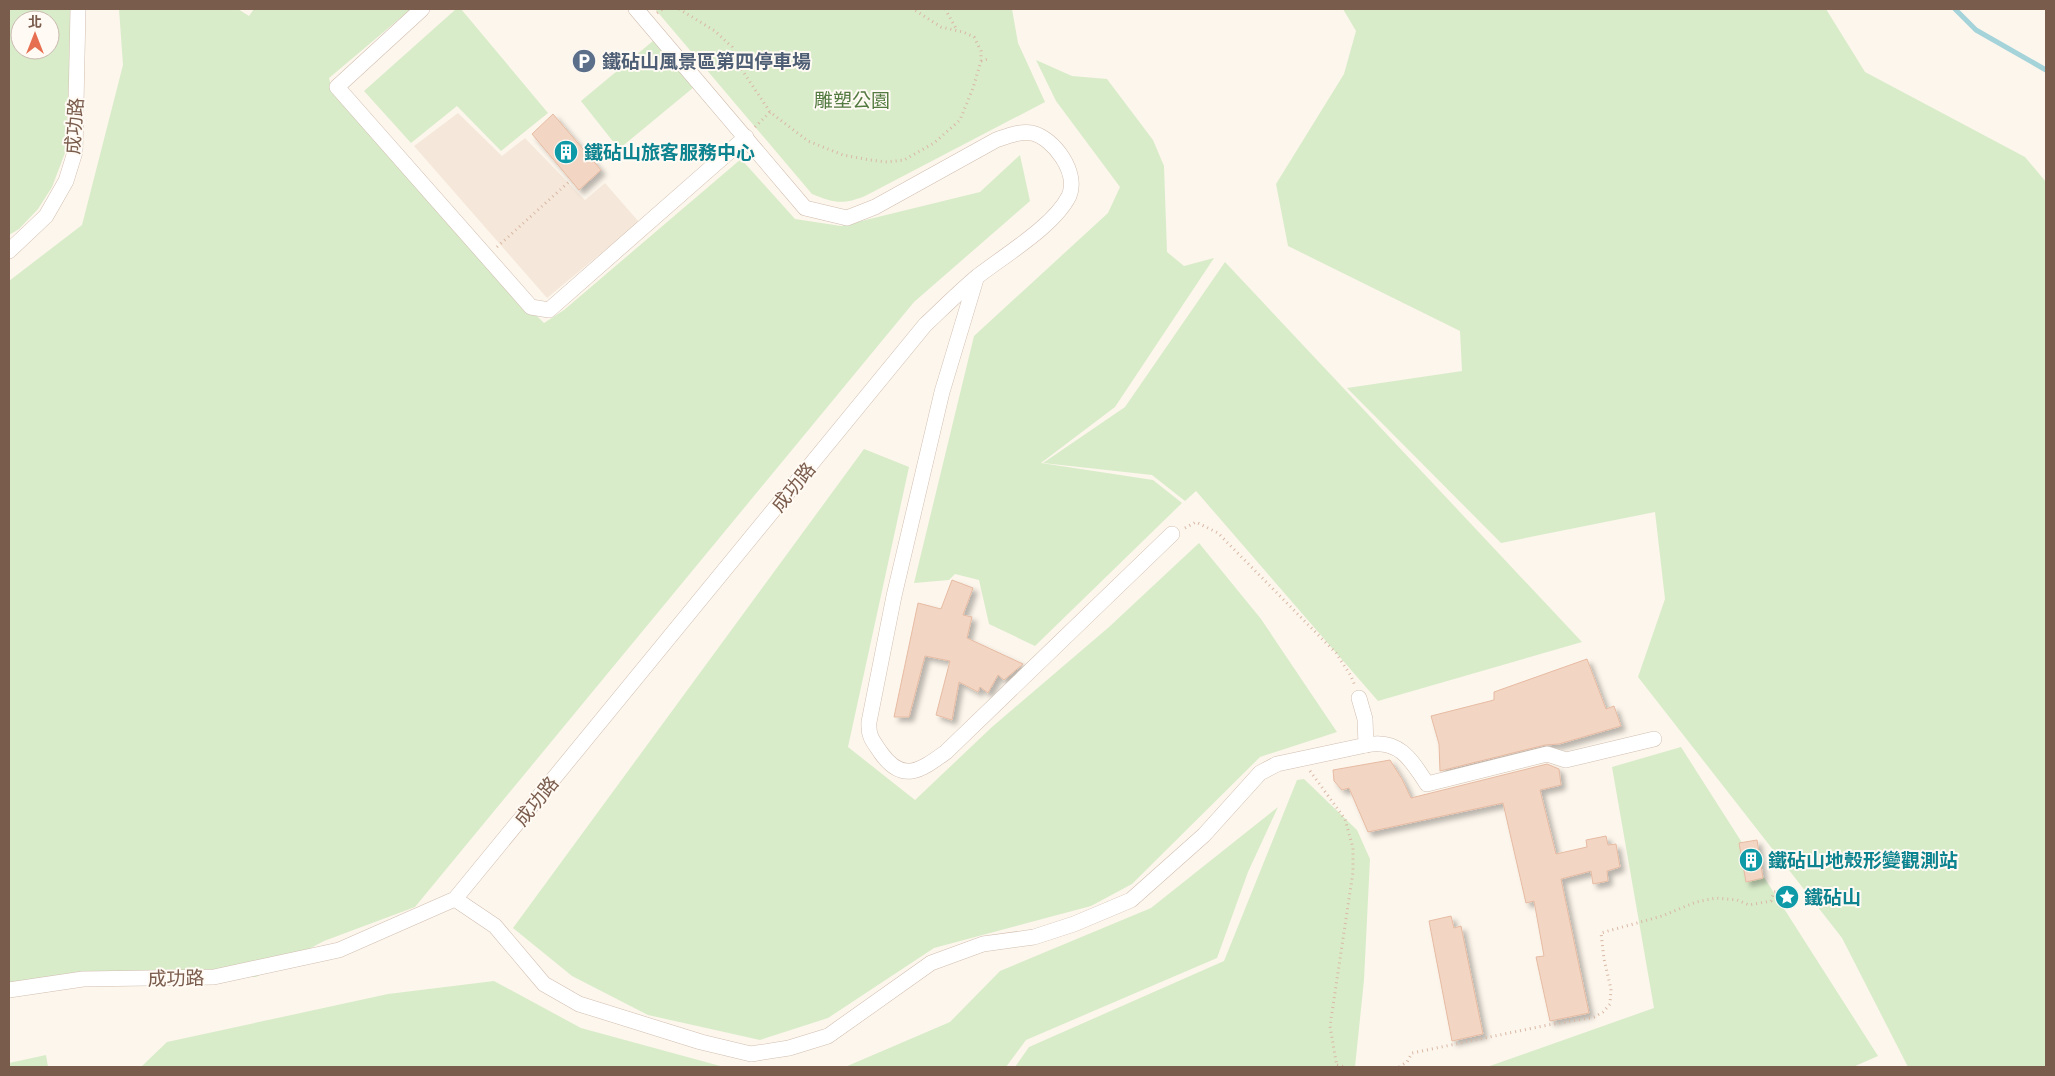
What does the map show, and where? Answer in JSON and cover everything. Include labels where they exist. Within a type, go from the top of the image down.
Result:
[{"type":"street","name":"成功路","points":[[9,251],[46,216],[66,181],[76,152],[78,9]]},
{"type":"street","points":[[422,9],[337,87],[531,307],[549,310],[746,137]]},
{"type":"street","name":"成功路","points":[[9,990],[83,979],[214,977],[339,950],[455,899],[925,325],[977,278],[1049,222],[1069,195],[1068,168],[1054,146],[1042,136],[1017,132],[996,140],[875,207],[847,218],[805,208],[636,9]]},
{"type":"street","points":[[977,278],[942,392],[894,596],[869,722],[868,734],[889,765],[907,772],[915,771],[922,769],[946,752],[1172,534]]},
{"type":"street","points":[[1359,698],[1365,718],[1366,745]]},
{"type":"street","points":[[455,899],[495,926],[544,984],[579,1004],[701,1042],[751,1054],[789,1048],[828,1036],[931,963],[983,944],[1034,937],[1074,924],[1131,900],[1204,835],[1260,773],[1277,764],[1378,743],[1397,747],[1417,768],[1427,784],[1548,754],[1566,760],[1654,739]]},
{"type":"path","points":[[679,9],[715,31],[732,47],[736,62],[770,112],[808,141],[843,155],[888,162],[904,160],[934,143],[960,120],[981,62],[981,51],[974,37],[957,30],[941,27],[913,9]]},
{"type":"path","points":[[945,9],[957,30]]},
{"type":"path","points":[[981,62],[988,59]]},
{"type":"path","points":[[746,137],[770,112]]},
{"type":"path","points":[[487,256],[571,180]]},
{"type":"path","points":[[1172,534],[1196,522],[1218,533],[1336,653],[1351,676],[1359,698]]},
{"type":"path","points":[[1300,759],[1344,820],[1353,848],[1353,872],[1330,1026],[1337,1066],[1345,1067]]},
{"type":"path","points":[[1399,1067],[1408,1062],[1412,1053],[1594,1017],[1604,1012],[1610,1004],[1611,989],[1604,960],[1601,934],[1662,916],[1696,902],[1716,898],[1737,900],[1750,905],[1771,901],[1774,892],[1796,888]]},
{"type":"shaded area","points":[[458,113],[502,156],[525,138],[585,200],[605,183],[639,222],[547,298],[414,146]]},
{"type":"green space","points":[[9,9],[73,9],[65,153],[52,187],[38,209],[19,229],[9,235]]},
{"type":"green space","points":[[119,9],[238,9],[249,16],[254,9],[411,9],[329,78],[332,90],[477,257],[544,323],[564,310],[741,159],[795,219],[841,226],[980,192],[1020,155],[1030,201],[914,302],[415,907],[324,941],[256,977],[68,979],[9,988],[9,281],[82,225],[123,65]]},
{"type":"green space","points":[[456,9],[461,9],[548,113],[501,151],[457,106],[411,143],[364,91]]},
{"type":"green space","name":"雕塑公園","points":[[655,9],[1012,9],[1018,43],[1045,102],[865,196],[851,201],[833,201],[812,194]]},
{"type":"green space","points":[[1343,9],[1826,9],[1865,72],[2025,157],[2046,182],[2046,1067],[1908,1067],[1842,938],[1638,677],[1665,599],[1655,512],[1501,543],[1347,388],[1462,371],[1460,331],[1288,246],[1276,184],[1344,74],[1356,31]]},
{"type":"green space","points":[[653,41],[694,87],[619,149],[581,101]]},
{"type":"green space","points":[[1036,60],[1072,76],[1107,79],[1153,140],[1164,166],[1167,252],[1184,266],[1214,258],[1115,407],[1041,463],[1153,480],[1182,503],[1035,646],[989,624],[979,580],[955,574],[949,580],[914,583],[974,336],[1108,213],[1120,187],[1056,101]]},
{"type":"green space","points":[[1225,262],[1582,642],[1378,701],[1196,491],[1185,501],[1152,475],[1043,463],[1125,407]]},
{"type":"green space","points":[[864,449],[909,467],[848,747],[915,800],[992,727],[1109,627],[1199,543],[1261,619],[1337,732],[1260,757],[1132,884],[1091,906],[934,948],[828,1018],[760,1040],[648,1015],[572,976],[513,928]]},
{"type":"green space","points":[[1681,747],[1878,1056],[1853,1067],[1487,1067],[1654,1008],[1612,767]]},
{"type":"green space","points":[[1304,779],[1357,830],[1370,859],[1364,980],[1355,1067],[1015,1067],[1029,1047],[1224,961],[1297,780]]},
{"type":"green space","points":[[1278,807],[1248,872],[1217,958],[1026,1040],[1006,1067],[845,1067],[950,1022],[1000,971],[1151,908]]},
{"type":"green space","points":[[494,981],[581,1028],[724,1067],[141,1067],[167,1042],[388,994]]},
{"type":"green space","points":[[46,1055],[48,1067],[9,1067],[9,1063]]},
{"type":"building","name":"鐵砧山旅客服務中心","points":[[553,114],[601,170],[579,190],[532,134]]},
{"type":"building","points":[[952,580],[973,588],[963,615],[972,617],[967,638],[1023,664],[1004,680],[998,675],[988,693],[980,687],[978,692],[959,682],[952,720],[936,715],[950,661],[925,656],[909,717],[894,717],[918,603],[941,609]]},
{"type":"building","points":[[1587,659],[1606,709],[1614,706],[1621,726],[1559,744],[1545,745],[1440,771],[1439,744],[1431,716],[1494,700],[1494,692]]},
{"type":"building","points":[[1390,760],[1411,798],[1547,764],[1559,769],[1561,785],[1540,790],[1556,854],[1587,847],[1586,840],[1606,836],[1608,845],[1616,844],[1620,867],[1607,871],[1608,881],[1593,884],[1591,871],[1561,879],[1589,1013],[1550,1021],[1536,957],[1544,956],[1534,901],[1526,903],[1503,803],[1368,832],[1349,788],[1342,790],[1334,781],[1333,770]]},
{"type":"building","name":"鐵砧山地殼形變觀測站","points":[[1757,840],[1763,878],[1746,882],[1739,843]]},
{"type":"building","points":[[1451,916],[1454,928],[1461,926],[1483,1034],[1452,1041],[1429,921]]},
{"type":"waterway","points":[[1955,9],[1976,30],[2046,70]]},
{"type":"place","name":"鐵砧山風景區第四停車場","points":[[584,61]]},
{"type":"place","name":"鐵砧山旅客服務中心","points":[[566,152]]},
{"type":"place","name":"鐵砧山地殼形變觀測站","points":[[1751,860]]},
{"type":"place","name":"鐵砧山","points":[[1787,897]]}]
